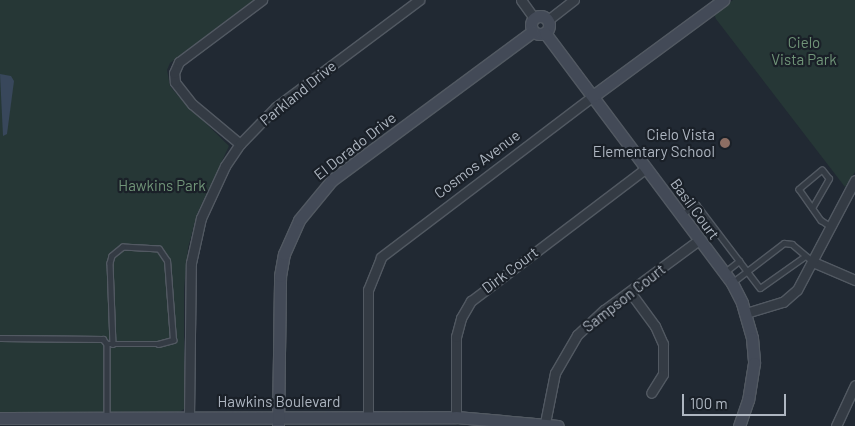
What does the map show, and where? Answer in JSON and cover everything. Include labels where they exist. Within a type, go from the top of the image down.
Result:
[{"type":"street","points":[[240,144],[192,104],[175,82],[174,73],[179,62],[262,0]]},
{"type":"street","name":"Parkland Drive","points":[[189,418],[190,286],[195,241],[207,202],[240,144],[276,106],[419,0]]},
{"type":"street","points":[[521,0],[534,18]]},
{"type":"street","points":[[548,20],[574,0]]},
{"type":"street","name":"Cosmos Avenue","points":[[368,418],[368,290],[381,258],[724,0]]},
{"type":"street","points":[[542,16],[548,20],[549,27],[546,33],[539,35],[533,31],[531,24],[534,18],[542,16]]},
{"type":"street","name":"El Dorado Drive","points":[[278,422],[280,276],[284,254],[300,220],[332,180],[533,31]]},
{"type":"street","name":"Basil Court","points":[[546,33],[732,283],[746,313],[752,338],[753,374],[739,426]]},
{"type":"street","name":"Dirk Court","points":[[456,417],[456,338],[461,318],[471,301],[646,168]]},
{"type":"street","points":[[746,313],[783,302],[797,290],[814,262],[830,226],[855,180]]},
{"type":"street","name":"Sampson Court","points":[[545,423],[555,373],[568,348],[587,324],[699,240]]},
{"type":"street","points":[[814,262],[855,280]]},
{"type":"street","points":[[630,292],[655,326],[664,344],[664,374],[651,393]]},
{"type":"street","points":[[836,426],[855,385]]},
{"type":"street","name":"Hawkins Boulevard","points":[[0,418],[107,421],[189,418],[278,422],[456,417],[490,422],[545,423],[558,426]]},
{"type":"lane","points":[[812,208],[829,179],[822,170],[799,189],[812,208],[830,226]]},
{"type":"lane","points":[[681,215],[697,205],[760,288],[804,257]]},
{"type":"lane","points":[[732,283],[784,243],[792,244],[804,257],[814,262]]},
{"type":"lane","points":[[107,344],[113,344],[158,344],[173,340],[167,261],[159,249],[123,248],[112,256],[110,263],[113,344]]},
{"type":"lane","points":[[724,273],[739,261]]},
{"type":"lane","points":[[0,338],[103,339],[107,344],[107,421]]},
{"type":"green space","name":"Hawkins Park","points":[[0,0],[254,0],[170,63],[167,70],[170,86],[229,146],[197,214],[188,248],[184,289],[184,409],[176,414],[0,413]]},
{"type":"green space","name":"Cielo Vista Park","points":[[733,0],[855,0],[855,172],[845,187],[716,19],[714,14]]},
{"type":"water","points":[[0,74],[11,76],[14,81],[7,134],[3,136]]},
{"type":"place","name":"Cielo Vista Elementary School","points":[[725,143]]}]
